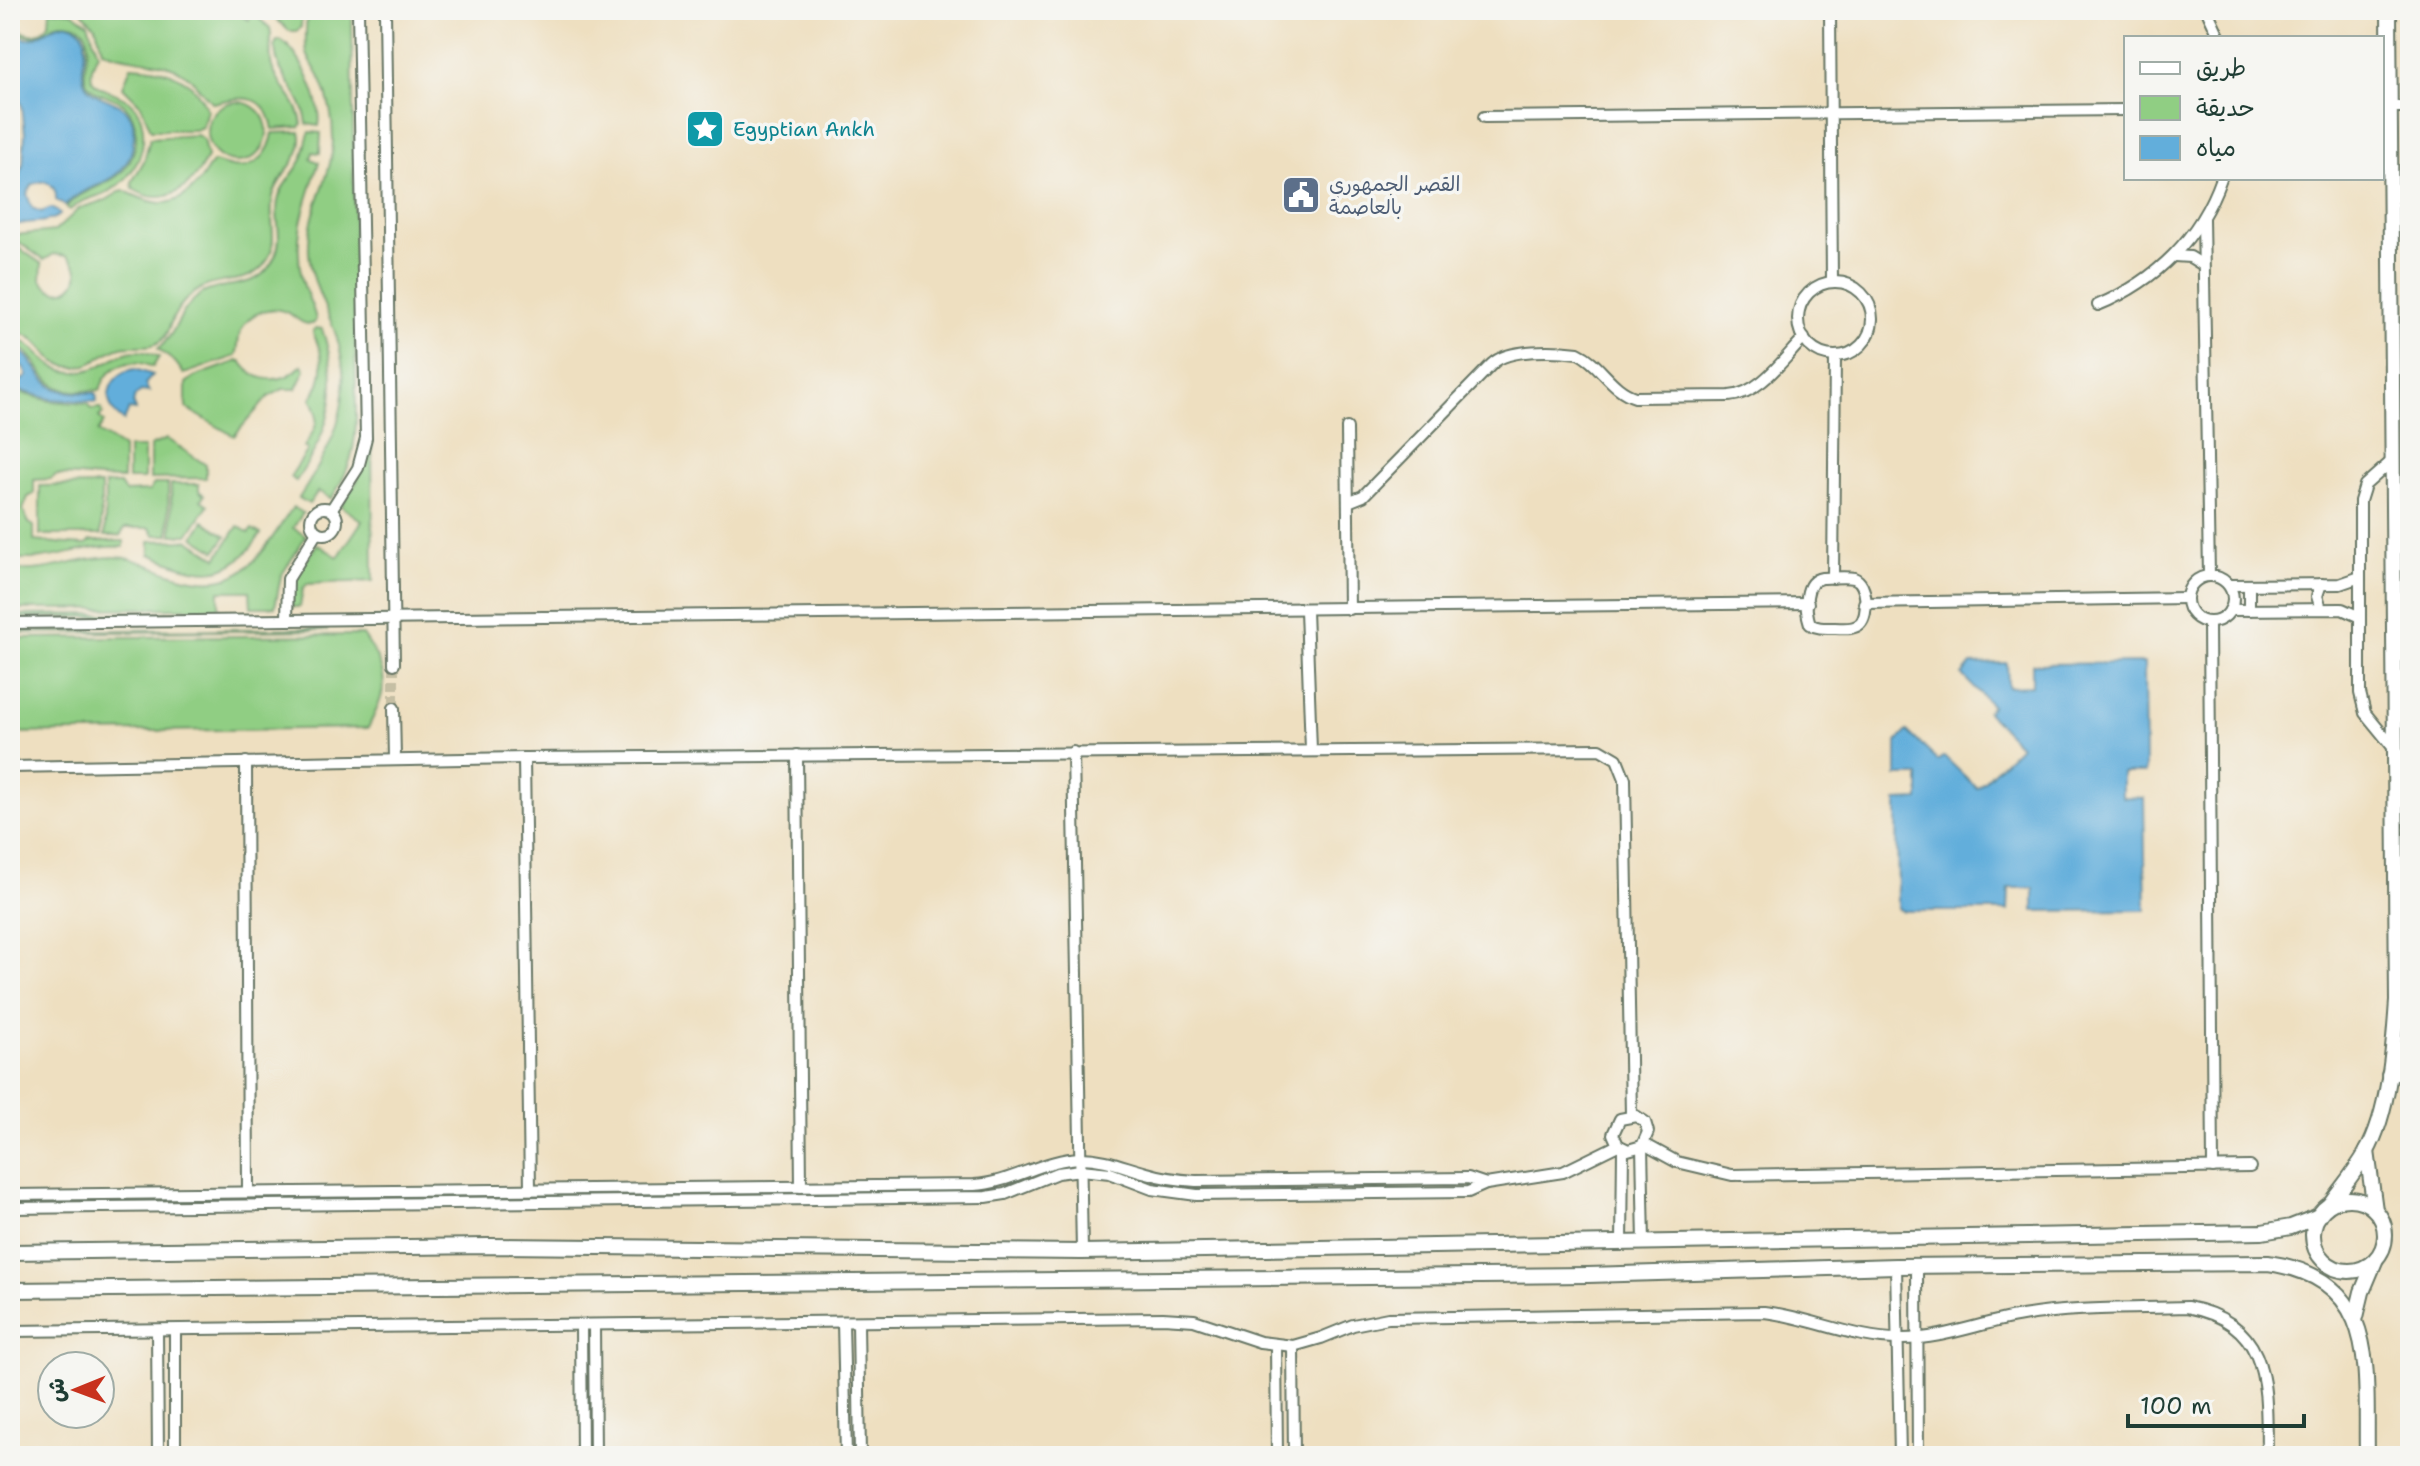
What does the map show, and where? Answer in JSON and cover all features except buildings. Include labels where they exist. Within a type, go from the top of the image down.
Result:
[{"type":"street","points":[[331,510],[358,468],[366,438],[358,10]]},
{"type":"street","points":[[385,10],[394,664]]},
{"type":"street","points":[[1830,10],[1832,282]]},
{"type":"street","points":[[2207,10],[2219,36]]},
{"type":"street","points":[[2375,1261],[2353,1271],[2337,1269],[2318,1254],[2313,1231],[2319,1216],[2367,1151],[2389,1075],[2397,1001],[2397,753],[2386,107],[2389,10]]},
{"type":"street","points":[[2386,107],[2410,107]]},
{"type":"street","points":[[1484,117],[2124,110]]},
{"type":"street","points":[[2098,305],[2133,288],[2174,256],[2203,218],[2220,180]]},
{"type":"street","points":[[2203,218],[2209,575]]},
{"type":"street","points":[[2174,256],[2190,257],[2203,265]]},
{"type":"street","points":[[1832,282],[1847,284],[1860,292],[1871,313],[1870,329],[1863,342],[1850,352],[1835,356],[1821,353],[1804,338],[1798,317],[1802,302],[1817,286],[1832,282]]},
{"type":"street","points":[[1348,502],[1363,496],[1503,356],[1516,353],[1578,353],[1625,393],[1635,397],[1729,396],[1753,388],[1804,338]]},
{"type":"street","points":[[1833,578],[1835,356]]},
{"type":"street","points":[[1347,428],[1349,609]]},
{"type":"street","points":[[2393,460],[2371,478],[2361,492],[2361,703],[2371,722],[2397,753]]},
{"type":"street","points":[[320,509],[331,510],[336,519],[334,529],[324,534],[317,532],[311,523],[313,514],[320,509]]},
{"type":"street","points":[[287,620],[288,579],[317,532]]},
{"type":"street","points":[[2209,575],[2229,585],[2233,597],[2230,610],[2221,619],[2209,622],[2193,614],[2187,598],[2194,582],[2209,575]]},
{"type":"street","points":[[2229,585],[2347,583],[2360,577]]},
{"type":"street","points":[[1833,578],[1858,580],[1863,586],[1863,619],[1859,625],[1852,628],[1816,628],[1810,624],[1808,587],[1812,581],[1833,578]]},
{"type":"street","points":[[2321,584],[2317,596],[2321,609]]},
{"type":"street","points":[[2249,585],[2249,610]]},
{"type":"street","points":[[1864,603],[2187,598]]},
{"type":"street","points":[[10,623],[1808,603]]},
{"type":"street","points":[[2230,610],[2342,609],[2360,617]]},
{"type":"street","points":[[1306,610],[1311,750]]},
{"type":"street","points":[[2209,622],[2213,1168]]},
{"type":"street","points":[[394,708],[395,759]]},
{"type":"street","points":[[10,767],[395,759],[1594,748],[1607,751],[1617,759],[1625,779],[1631,1115]]},
{"type":"street","points":[[1073,752],[1082,1252]]},
{"type":"street","points":[[797,755],[801,1187]]},
{"type":"street","points":[[524,758],[530,1189]]},
{"type":"street","points":[[246,762],[248,1192]]},
{"type":"street","points":[[2397,1001],[2410,1013]]},
{"type":"street","points":[[2389,1075],[2410,1068]]},
{"type":"street","points":[[10,1208],[977,1197],[1005,1194],[1080,1164],[1107,1160],[1158,1176],[1196,1181],[1468,1178],[1486,1184],[1563,1172],[1620,1147],[1633,1150],[1643,1145],[1648,1137],[1647,1127],[1641,1119],[1631,1115],[1620,1119],[1614,1129],[1615,1140],[1620,1147],[1622,1244]]},
{"type":"street","points":[[1643,1145],[1695,1168],[1742,1175],[2250,1167]]},
{"type":"street","points":[[1643,1145],[1644,1243]]},
{"type":"street","points":[[2367,1151],[2375,1210],[2383,1223],[2385,1240],[2362,1292],[2356,1317],[2364,1371],[2367,1456]]},
{"type":"street","points":[[10,1195],[982,1185],[1005,1181],[1056,1162],[1080,1164]]},
{"type":"street","points":[[2330,1204],[2353,1199],[2375,1210]]},
{"type":"street","points":[[10,1252],[489,1246],[1082,1252],[1622,1244],[2262,1232],[2291,1227],[2319,1216]]},
{"type":"street","points":[[1357,1248],[1357,1277]]},
{"type":"street","points":[[1164,1250],[1164,1278]]},
{"type":"street","points":[[10,1290],[1588,1275],[1896,1266],[2268,1263],[2294,1268],[2318,1279],[2345,1302],[2356,1317]]},
{"type":"street","points":[[2318,1279],[2328,1264]]},
{"type":"street","points":[[1896,1266],[1900,1456]]},
{"type":"street","points":[[1917,1266],[1918,1456]]},
{"type":"street","points":[[10,1331],[1178,1318],[1276,1345],[1293,1346],[1353,1325],[1388,1318],[1764,1312],[1898,1340],[1917,1339],[2035,1314],[2187,1307],[2209,1313],[2237,1330],[2259,1359],[2266,1382],[2267,1456]]},
{"type":"street","points":[[843,1322],[846,1456]]},
{"type":"street","points":[[858,1322],[860,1456]]},
{"type":"street","points":[[581,1325],[582,1456]]},
{"type":"street","points":[[594,1325],[595,1456]]},
{"type":"street","points":[[157,1330],[158,1456]]},
{"type":"street","points":[[175,1330],[175,1456]]},
{"type":"street","points":[[1276,1345],[1277,1456]]},
{"type":"street","points":[[1293,1346],[1294,1456]]},
{"type":"green space","points":[[50,10],[72,12],[88,23],[98,53],[92,70],[93,80],[130,101],[138,112],[143,129],[139,159],[128,176],[112,189],[70,210],[66,207],[74,200],[111,180],[127,166],[136,133],[133,118],[125,106],[87,83],[88,46],[83,29],[60,23],[38,35],[28,36],[15,29],[17,27],[30,34],[42,31],[49,24]]},
{"type":"green space","points":[[80,10],[246,10],[243,17],[249,20],[253,13],[270,28],[272,67],[297,107],[302,124],[300,127],[273,129],[265,108],[258,102],[233,99],[213,103],[191,79],[172,67],[102,50],[96,27]]},
{"type":"green space","points":[[267,10],[302,10],[301,27],[297,31],[289,31]]},
{"type":"green space","points":[[307,10],[352,10],[356,414],[353,448],[343,479],[331,499],[318,491],[309,504],[299,498],[332,439],[343,399],[344,378],[335,332],[310,263],[309,236],[329,167],[333,139],[326,94],[307,53]]},
{"type":"green space","points":[[280,40],[295,55],[309,79],[318,105],[319,126],[307,124],[300,101],[278,64],[276,42]]},
{"type":"green space","points":[[131,66],[166,71],[186,81],[207,110],[202,127],[195,130],[151,130],[141,105],[123,87]]},
{"type":"green space","points":[[237,102],[248,104],[258,111],[265,121],[265,143],[258,153],[248,160],[237,162],[226,160],[216,153],[209,143],[207,132],[209,121],[216,111],[226,104]]},
{"type":"green space","points":[[300,132],[300,149],[273,196],[273,240],[269,257],[249,276],[210,285],[193,294],[178,309],[162,340],[147,346],[121,347],[90,364],[77,367],[59,364],[34,340],[10,331],[10,242],[42,264],[41,280],[49,288],[65,291],[72,287],[77,273],[75,264],[67,256],[54,254],[44,260],[13,238],[15,235],[55,231],[80,208],[106,200],[123,190],[153,202],[171,202],[189,192],[213,162],[240,168],[254,164],[265,154],[273,133]]},
{"type":"green space","points":[[310,132],[321,133],[320,153],[313,152],[311,159],[319,162],[302,219],[299,262],[316,320],[313,324],[306,324],[283,311],[262,312],[245,324],[236,356],[184,374],[158,349],[189,305],[203,293],[253,280],[268,268],[278,249],[277,208],[280,195],[302,159]]},
{"type":"green space","points":[[197,135],[203,139],[207,157],[186,185],[167,196],[156,197],[133,189],[132,182],[144,161],[150,138]]},
{"type":"green space","points":[[315,328],[322,329],[332,371],[330,408],[317,444],[296,481],[290,477],[308,450],[304,447],[317,418],[311,399],[322,367],[320,350],[313,333]]},
{"type":"green space","points":[[10,337],[29,345],[55,367],[75,372],[87,371],[134,351],[159,357],[153,367],[136,363],[120,365],[108,375],[100,390],[72,391],[49,381],[26,352],[10,343]]},
{"type":"green space","points":[[238,361],[262,378],[278,379],[295,372],[302,365],[305,370],[296,389],[283,389],[268,397],[234,436],[186,408],[186,383],[194,377]]},
{"type":"green space","points":[[10,390],[50,401],[100,408],[103,413],[99,417],[104,422],[98,432],[123,448],[123,479],[56,475],[51,479],[34,480],[34,494],[28,497],[23,510],[29,523],[34,526],[34,541],[86,545],[90,541],[124,541],[124,547],[95,548],[39,558],[10,558]]},
{"type":"green space","points":[[167,439],[206,465],[206,478],[150,479],[150,446]]},
{"type":"green space","points":[[372,439],[373,581],[307,584],[300,607],[291,607],[293,580],[317,544],[338,557],[362,521],[341,506],[357,481]]},
{"type":"green space","points":[[128,448],[144,448],[144,479],[128,479]]},
{"type":"green space","points":[[105,484],[120,484],[125,492],[149,491],[154,484],[168,484],[169,535],[154,535],[150,528],[125,528],[120,536],[105,536]]},
{"type":"green space","points":[[171,484],[199,484],[199,491],[204,495],[201,500],[208,505],[188,535],[172,535]]},
{"type":"green space","points":[[101,485],[101,535],[40,535],[40,486]]},
{"type":"green space","points":[[293,507],[303,513],[293,528],[306,536],[281,576],[275,607],[251,607],[250,591],[219,591],[219,608],[10,609],[10,569],[37,570],[122,557],[197,580],[232,576],[258,556]]},
{"type":"green space","points":[[204,521],[226,536],[216,551],[194,537]]},
{"type":"green space","points":[[238,526],[249,533],[252,529],[261,534],[249,550],[224,568],[198,570],[150,554],[150,541],[189,540],[217,558]]},
{"type":"green space","points":[[191,613],[191,616],[10,618],[10,615]]},
{"type":"green space","points":[[327,630],[10,633],[10,631]]},
{"type":"green space","points":[[363,635],[378,661],[384,681],[380,701],[368,728],[10,733],[10,638]]},
{"type":"water","points":[[10,24],[17,34],[32,39],[60,25],[77,27],[85,39],[83,76],[87,86],[125,110],[134,130],[130,157],[115,175],[80,193],[65,206],[56,200],[54,190],[46,182],[32,185],[27,194],[32,208],[41,212],[51,208],[60,215],[10,227],[10,205],[23,165],[25,134],[22,106],[10,69]]},
{"type":"water","points":[[10,345],[25,355],[50,385],[66,392],[96,393],[97,402],[51,399],[10,388],[10,375],[22,380],[27,376],[24,368],[10,357]]},
{"type":"water","points":[[135,369],[153,375],[145,384],[149,392],[141,391],[135,396],[133,403],[136,410],[129,409],[124,421],[111,407],[110,391],[118,377]]},
{"type":"water","points":[[2007,663],[2008,687],[2032,686],[2032,664],[2144,663],[2145,773],[2122,773],[2122,797],[2144,798],[2146,910],[2034,911],[2034,888],[2009,888],[2008,911],[1898,909],[1897,801],[1919,800],[1919,776],[1897,776],[1897,742],[1907,731],[1938,761],[1944,756],[1977,788],[2020,746],[1987,712],[1992,706],[1962,675],[1971,664]]},
{"type":"tunnel","points":[[394,664],[394,708]]},
{"type":"place","name":"Egyptian Ankh","points":[[705,129]]},
{"type":"place","name":"القصر الجمهوري بالعاصمة","points":[[1301,195]]}]
